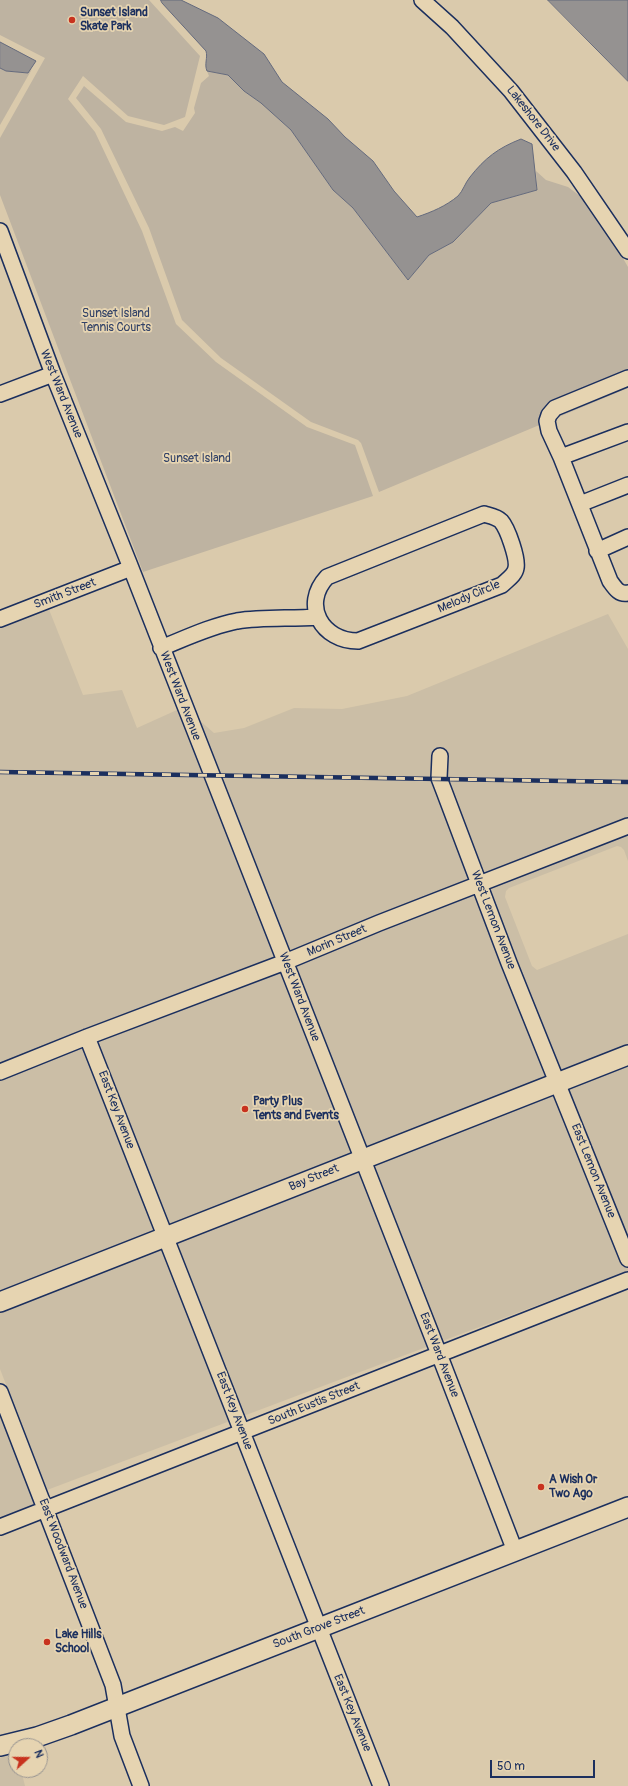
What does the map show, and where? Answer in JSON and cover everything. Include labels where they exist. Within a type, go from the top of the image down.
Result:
[{"type":"main road","name":"Bay Street","points":[[0,1302],[628,1055]]},
{"type":"main road","name":"South Grove Street","points":[[4,1746],[71,1725],[628,1507]]},
{"type":"street","name":"Lakeshore Drive","points":[[422,0],[452,27],[511,91],[574,172],[628,251]]},
{"type":"street","name":"West Ward Avenue","points":[[0,231],[53,374],[131,568],[362,1159]]},
{"type":"street","points":[[0,394],[53,374]]},
{"type":"street","points":[[628,378],[555,408],[549,415],[547,421],[549,431],[561,457],[610,581],[617,590],[623,594],[628,592]]},
{"type":"street","points":[[561,457],[628,432]]},
{"type":"street","points":[[580,504],[628,485]]},
{"type":"street","name":"Melody Circle","points":[[484,514],[494,516],[504,525],[516,559],[516,569],[514,574],[502,585],[358,641],[347,641],[336,637],[327,631],[317,617],[317,593],[319,585],[327,577],[484,514]]},
{"type":"street","points":[[597,550],[628,537]]},
{"type":"street","name":"Smith Street","points":[[0,619],[131,568]]},
{"type":"street","points":[[162,648],[210,628],[235,622],[257,618],[289,619],[317,617]]},
{"type":"street","name":"West Lemon Avenue","points":[[440,756],[439,778],[509,963],[558,1082]]},
{"type":"street","name":"Morin Street","points":[[0,1072],[87,1037],[285,962],[479,883],[628,826]]},
{"type":"street","name":"East Key Avenue","points":[[87,1037],[381,1786]]},
{"type":"street","name":"East Lemon Avenue","points":[[558,1082],[628,1259]]},
{"type":"street","name":"East Ward Avenue","points":[[362,1159],[515,1552]]},
{"type":"street","name":"South Eustis Street","points":[[0,1527],[628,1280]]},
{"type":"street","name":"East Woodward Avenue","points":[[0,1392],[113,1685],[122,1736],[141,1786]]},
{"type":"shaded area","points":[[161,0],[181,0],[218,18],[264,54],[282,82],[328,119],[345,137],[373,161],[394,191],[417,217],[439,208],[453,200],[460,194],[470,177],[481,164],[505,146],[521,139],[532,144],[537,190],[491,203],[453,242],[429,255],[408,280],[353,208],[333,190],[291,130],[261,103],[244,91],[228,75],[207,71],[206,51],[162,3]]},
{"type":"shaded area","points":[[548,0],[628,0],[628,81]]},
{"type":"shaded area","points":[[0,42],[36,61],[28,73],[6,71],[0,68]]},
{"type":"shaded area","points":[[48,607],[83,695],[122,690],[137,728],[188,705],[199,720],[214,733],[244,728],[294,708],[342,709],[407,696],[608,614],[628,649],[628,861],[624,850],[617,846],[509,888],[506,891],[505,897],[532,966],[537,970],[628,934],[628,1047],[0,1294],[0,625]]},
{"type":"shaded area","points":[[628,1063],[628,1271],[47,1490],[0,1369],[0,1310]]},
{"type":"shaded area","points":[[0,1415],[39,1514],[0,1528]]},
{"type":"shaded area","points":[[8,1753],[8,1778],[23,1778],[25,1786],[0,1786],[0,1758]]},
{"type":"green space","name":"Sunset Island","points":[[0,0],[149,0],[200,56],[185,117],[164,125],[128,116],[83,76],[68,99],[95,132],[142,231],[176,324],[216,362],[307,427],[355,445],[373,496],[143,572],[0,195],[0,138],[45,58],[0,35]]},
{"type":"green space","points":[[0,68],[6,71],[28,73],[32,69],[0,125]]},
{"type":"green space","points":[[207,71],[228,75],[244,91],[261,103],[291,130],[333,190],[353,208],[408,280],[429,255],[453,242],[491,203],[537,190],[536,171],[546,180],[568,187],[584,199],[616,246],[628,267],[628,388],[379,492],[361,443],[358,440],[311,422],[221,358],[182,320],[149,228],[101,129],[76,98],[84,86],[126,122],[162,131],[175,127],[183,131],[195,113],[194,108],[201,83],[209,76]]},
{"type":"railway","points":[[0,772],[628,782]]},
{"type":"place","name":"Sunset Island Skate Park","points":[[72,20]]},
{"type":"place","name":"Party Plus Tents and Events","points":[[245,1109]]},
{"type":"place","name":"A Wish Or Two Ago","points":[[541,1487]]},
{"type":"place","name":"Lake Hills School","points":[[47,1642]]},
{"type":"park label","name":"Sunset Island Tennis Courts","points":[[116,321]]}]
